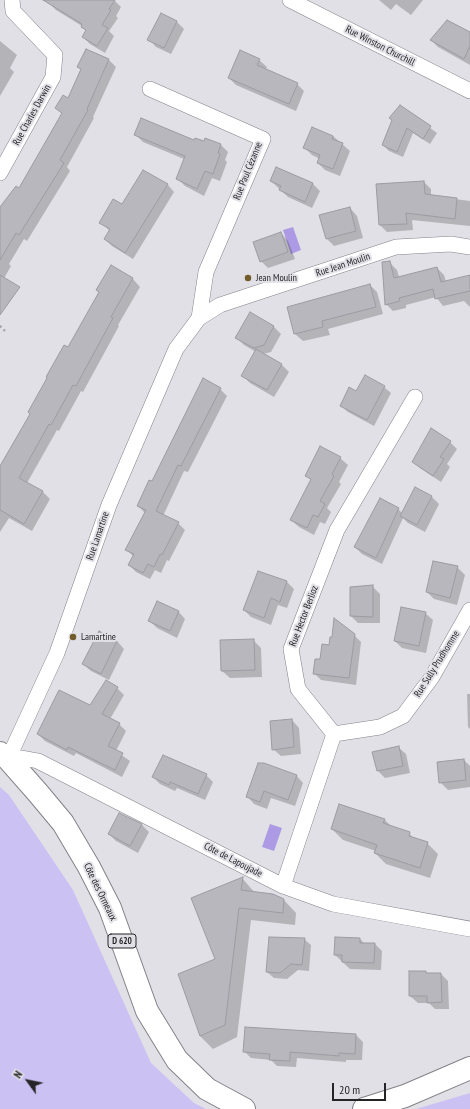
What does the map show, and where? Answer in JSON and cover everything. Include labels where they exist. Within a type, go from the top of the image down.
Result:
[{"type":"main road","name":"Côte des Ormeaux","points":[[4,756],[38,793],[62,823],[89,867],[110,908],[147,1011],[177,1060],[207,1089],[244,1109]]},
{"type":"main road","points":[[364,1109],[405,1096],[470,1068]]},
{"type":"street","name":"Rue Charles Darwin","points":[[0,173],[53,78],[54,70],[55,55],[13,11],[12,0]]},
{"type":"street","name":"Rue Winston Churchill","points":[[290,0],[470,92]]},
{"type":"street","name":"Rue Paul Cézanne","points":[[150,89],[263,139],[206,272],[199,318]]},
{"type":"street","name":"Rue Jean Moulin","points":[[199,318],[220,305],[396,247],[452,244],[470,247]]},
{"type":"street","name":"Rue Lamartine","points":[[4,756],[57,653],[109,506],[176,349],[199,318]]},
{"type":"street","name":"Rue Hector Berlioz","points":[[334,734],[298,689],[290,649],[337,530],[415,397]]},
{"type":"street","name":"Rue Sully Prudhomme","points":[[334,734],[380,727],[403,716],[432,677],[470,610]]},
{"type":"street","points":[[283,886],[334,734]]},
{"type":"street","name":"Côte de Lapoujade","points":[[4,756],[38,761],[283,886],[333,904],[470,929]]},
{"type":"path","points":[[0,326],[7,333]]},
{"type":"shaded area","points":[[293,227],[301,250],[291,254],[283,230]]},
{"type":"shaded area","points":[[0,787],[9,795],[73,890],[151,1063],[194,1103],[206,1109],[0,1109]]},
{"type":"shaded area","points":[[270,824],[282,828],[274,851],[262,847]]},
{"type":"shaded area","points":[[470,1093],[470,1109],[416,1109]]},
{"type":"building","points":[[43,0],[115,0],[102,25],[108,28],[97,46],[82,37],[86,30],[81,27],[82,24]]},
{"type":"building","points":[[161,13],[177,21],[164,48],[147,40]]},
{"type":"building","points":[[447,20],[470,32],[470,46],[464,59],[430,40]]},
{"type":"building","points":[[86,49],[109,59],[87,109],[88,110],[60,160],[64,163],[19,235],[16,233],[0,260],[0,207],[16,186],[19,188],[62,113],[55,108],[63,95],[68,98],[81,69],[77,67]]},
{"type":"building","points":[[240,50],[260,59],[257,65],[298,83],[289,104],[228,78]]},
{"type":"building","points":[[400,105],[431,126],[423,139],[407,128],[397,152],[382,145],[392,120],[389,118]]},
{"type":"building","points":[[141,118],[194,140],[195,138],[204,141],[205,138],[221,144],[218,153],[220,154],[213,174],[205,171],[197,189],[176,179],[185,156],[134,135]]},
{"type":"building","points":[[312,127],[333,136],[332,139],[343,143],[333,169],[317,163],[320,155],[303,148]]},
{"type":"building","points":[[276,167],[313,183],[305,202],[279,190],[281,186],[270,181]]},
{"type":"building","points":[[143,170],[168,184],[125,253],[104,239],[110,229],[99,223],[113,199],[122,204]]},
{"type":"building","points":[[424,181],[425,194],[457,198],[455,219],[406,213],[407,224],[379,225],[376,184]]},
{"type":"building","points":[[350,207],[356,231],[326,239],[319,215]]},
{"type":"building","points":[[281,232],[288,252],[260,262],[253,242]]},
{"type":"building","points":[[390,261],[394,278],[437,267],[441,282],[470,275],[470,291],[435,299],[433,289],[399,298],[400,301],[385,305],[382,262]]},
{"type":"building","points":[[111,265],[133,278],[111,317],[113,318],[76,386],[73,385],[19,478],[43,491],[24,524],[0,510],[0,466],[30,414],[28,412],[47,378],[46,377],[64,345],[68,347],[99,292],[96,290]]},
{"type":"building","points":[[0,275],[20,287],[0,315]]},
{"type":"building","points":[[370,284],[376,307],[322,321],[323,327],[294,334],[287,307]]},
{"type":"building","points":[[250,312],[274,326],[264,345],[254,348],[235,338]]},
{"type":"building","points":[[256,349],[282,364],[267,390],[241,376]]},
{"type":"building","points":[[365,375],[385,386],[367,420],[340,406],[349,387],[356,391]]},
{"type":"building","points":[[203,378],[221,388],[181,466],[178,465],[156,511],[179,522],[154,567],[148,564],[143,573],[128,565],[134,554],[125,550],[146,510],[137,506],[149,480],[152,481]]},
{"type":"building","points":[[431,428],[451,441],[440,457],[444,459],[433,476],[412,462]]},
{"type":"building","points":[[320,446],[341,457],[332,474],[334,476],[320,501],[325,504],[318,517],[313,515],[307,528],[290,520],[311,479],[305,476]]},
{"type":"building","points":[[415,487],[432,496],[417,525],[400,516]]},
{"type":"building","points":[[380,498],[399,508],[376,558],[354,547]]},
{"type":"building","points":[[433,561],[458,566],[450,598],[426,592]]},
{"type":"building","points":[[258,571],[287,581],[280,602],[271,598],[264,618],[243,610]]},
{"type":"building","points":[[373,585],[373,617],[350,616],[350,587]]},
{"type":"building","points":[[157,601],[179,611],[170,631],[148,621]]},
{"type":"building","points":[[401,607],[426,612],[419,646],[394,641]]},
{"type":"building","points":[[334,618],[355,634],[349,678],[313,674],[315,659],[320,659],[322,644],[329,645],[330,637],[332,637]]},
{"type":"building","points":[[99,631],[117,641],[101,674],[82,664]]},
{"type":"building","points":[[254,639],[255,670],[221,671],[220,640]]},
{"type":"building","points":[[106,680],[118,687],[102,714],[120,723],[108,746],[123,753],[115,770],[68,747],[67,750],[37,734],[59,690],[90,705]]},
{"type":"building","points":[[292,719],[294,747],[272,750],[270,721]]},
{"type":"building","points":[[399,746],[403,766],[377,771],[372,752]]},
{"type":"building","points":[[163,755],[207,774],[198,794],[170,782],[169,785],[152,777]]},
{"type":"building","points":[[464,759],[466,780],[439,783],[437,762]]},
{"type":"building","points":[[258,763],[264,763],[297,775],[288,800],[264,791],[260,802],[246,797]]},
{"type":"building","points":[[339,804],[385,819],[383,823],[410,832],[409,836],[428,842],[420,868],[374,853],[377,845],[331,829]]},
{"type":"building","points":[[119,813],[142,824],[130,846],[108,834]]},
{"type":"building","points":[[243,877],[241,890],[273,894],[284,899],[283,913],[239,908],[225,1025],[200,1036],[178,974],[215,959],[191,898]]},
{"type":"building","points":[[269,937],[305,938],[302,965],[291,964],[280,973],[266,972]]},
{"type":"building","points":[[335,937],[360,938],[360,943],[375,943],[374,963],[342,962],[342,955],[334,955]]},
{"type":"building","points":[[409,971],[441,973],[442,1002],[427,1003],[427,996],[409,996]]},
{"type":"building","points":[[245,1027],[356,1034],[355,1054],[339,1053],[339,1056],[290,1052],[290,1061],[269,1060],[270,1054],[243,1052]]},
{"type":"place","name":"Jean Moulin","points":[[248,278]]},
{"type":"place","name":"Lamartine","points":[[73,637]]}]
